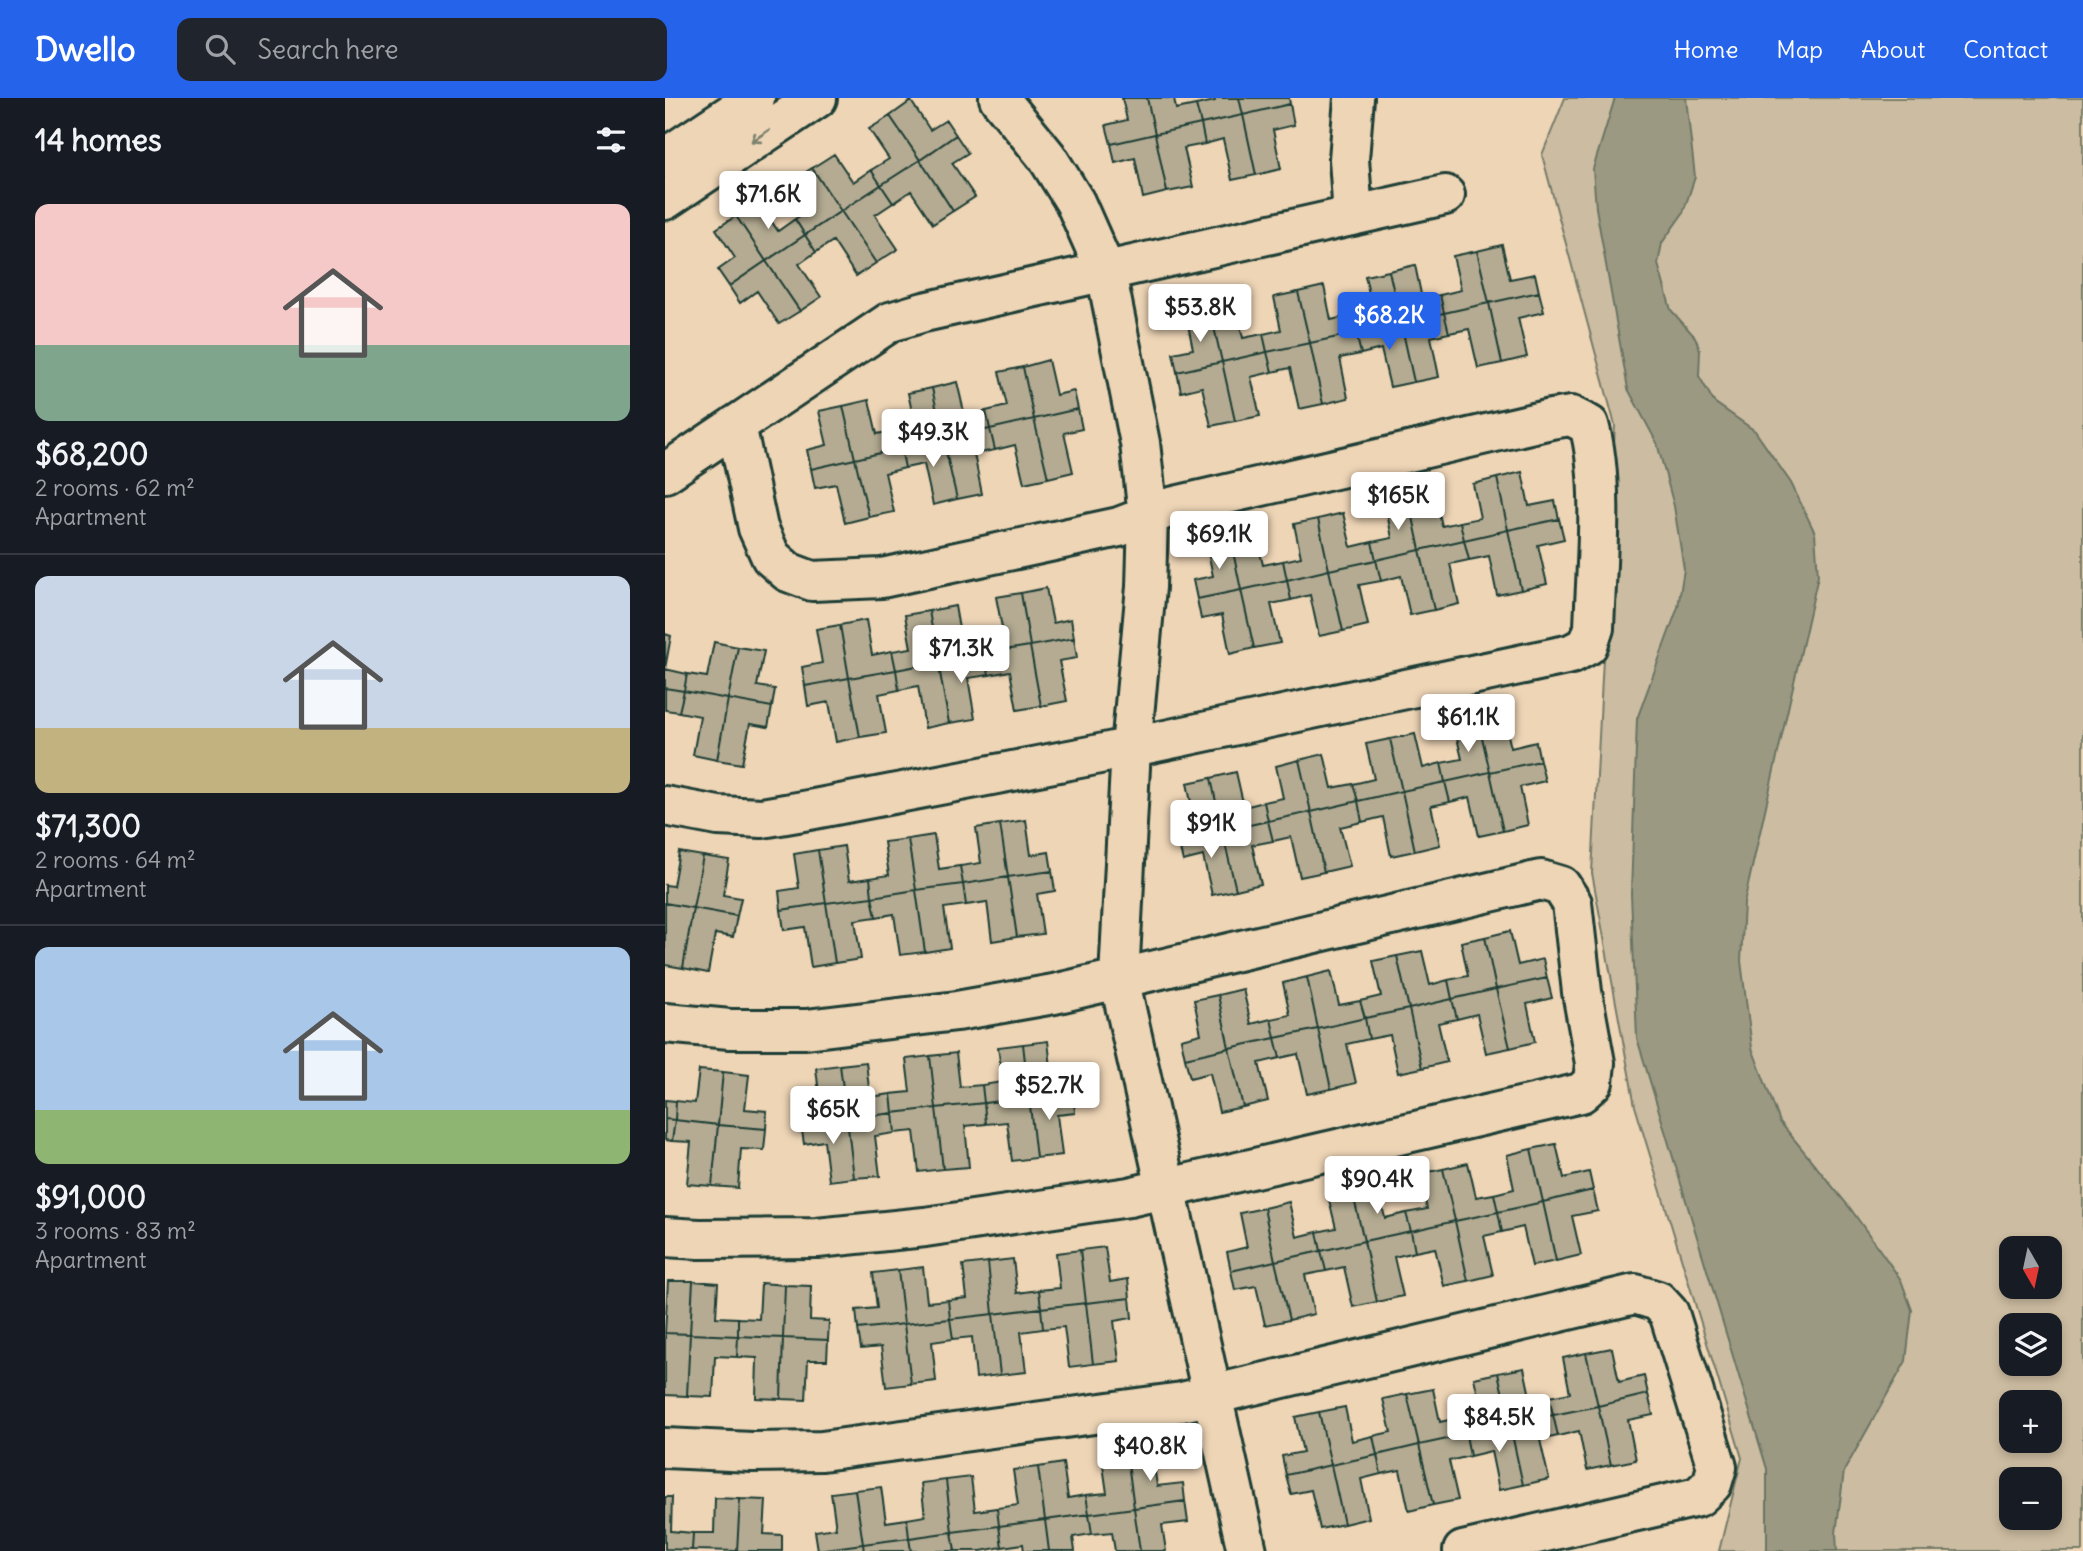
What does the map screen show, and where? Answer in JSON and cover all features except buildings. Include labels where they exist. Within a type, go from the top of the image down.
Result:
[{"type":"street","points":[[665,158],[755,98]]},
{"type":"street","points":[[665,200],[817,98]]},
{"type":"street","points":[[999,98],[1047,157],[1075,202],[1105,272],[1140,443],[1148,516],[1146,587],[1131,748],[1119,978],[1247,1551]]},
{"type":"street","points":[[1353,216],[1349,159],[1354,98]]},
{"type":"street","points":[[665,473],[890,322],[924,312],[1445,195]]},
{"type":"street","points":[[665,806],[718,816],[762,818],[1131,748],[1571,654],[1588,645],[1594,628],[1597,506],[1595,445],[1589,425],[1571,416],[1171,507],[1119,527],[882,578],[812,581],[788,572],[771,558],[758,528],[736,425]]},
{"type":"street","points":[[665,1023],[730,1029],[806,1029],[957,1011],[1053,994],[1541,880],[1561,886],[1573,902],[1581,992],[1595,1063],[1593,1082],[1581,1093],[1129,1197],[938,1225],[817,1238],[665,1237]]},
{"type":"street","points":[[665,1448],[752,1452],[822,1451],[1182,1402],[1636,1294],[1658,1301],[1669,1313],[1717,1466],[1712,1485],[1698,1497],[1462,1551]]},
{"type":"shaded area","points":[[1565,98],[2083,98],[2083,1551],[1719,1551],[1742,1458],[1635,1106],[1592,873],[1615,425],[1542,155]]},
{"type":"shaded area","points":[[1615,98],[1686,98],[1695,177],[1683,213],[1662,243],[1658,264],[1671,310],[1695,337],[1700,350],[1699,376],[1714,402],[1755,431],[1791,483],[1815,533],[1818,576],[1744,903],[1741,961],[1752,1048],[1780,1122],[1850,1208],[1901,1280],[1912,1310],[1906,1361],[1844,1471],[1836,1533],[1837,1551],[1767,1551],[1767,1469],[1637,1038],[1631,894],[1637,719],[1678,607],[1684,569],[1674,506],[1657,443],[1628,389],[1596,208],[1593,169]]}]
